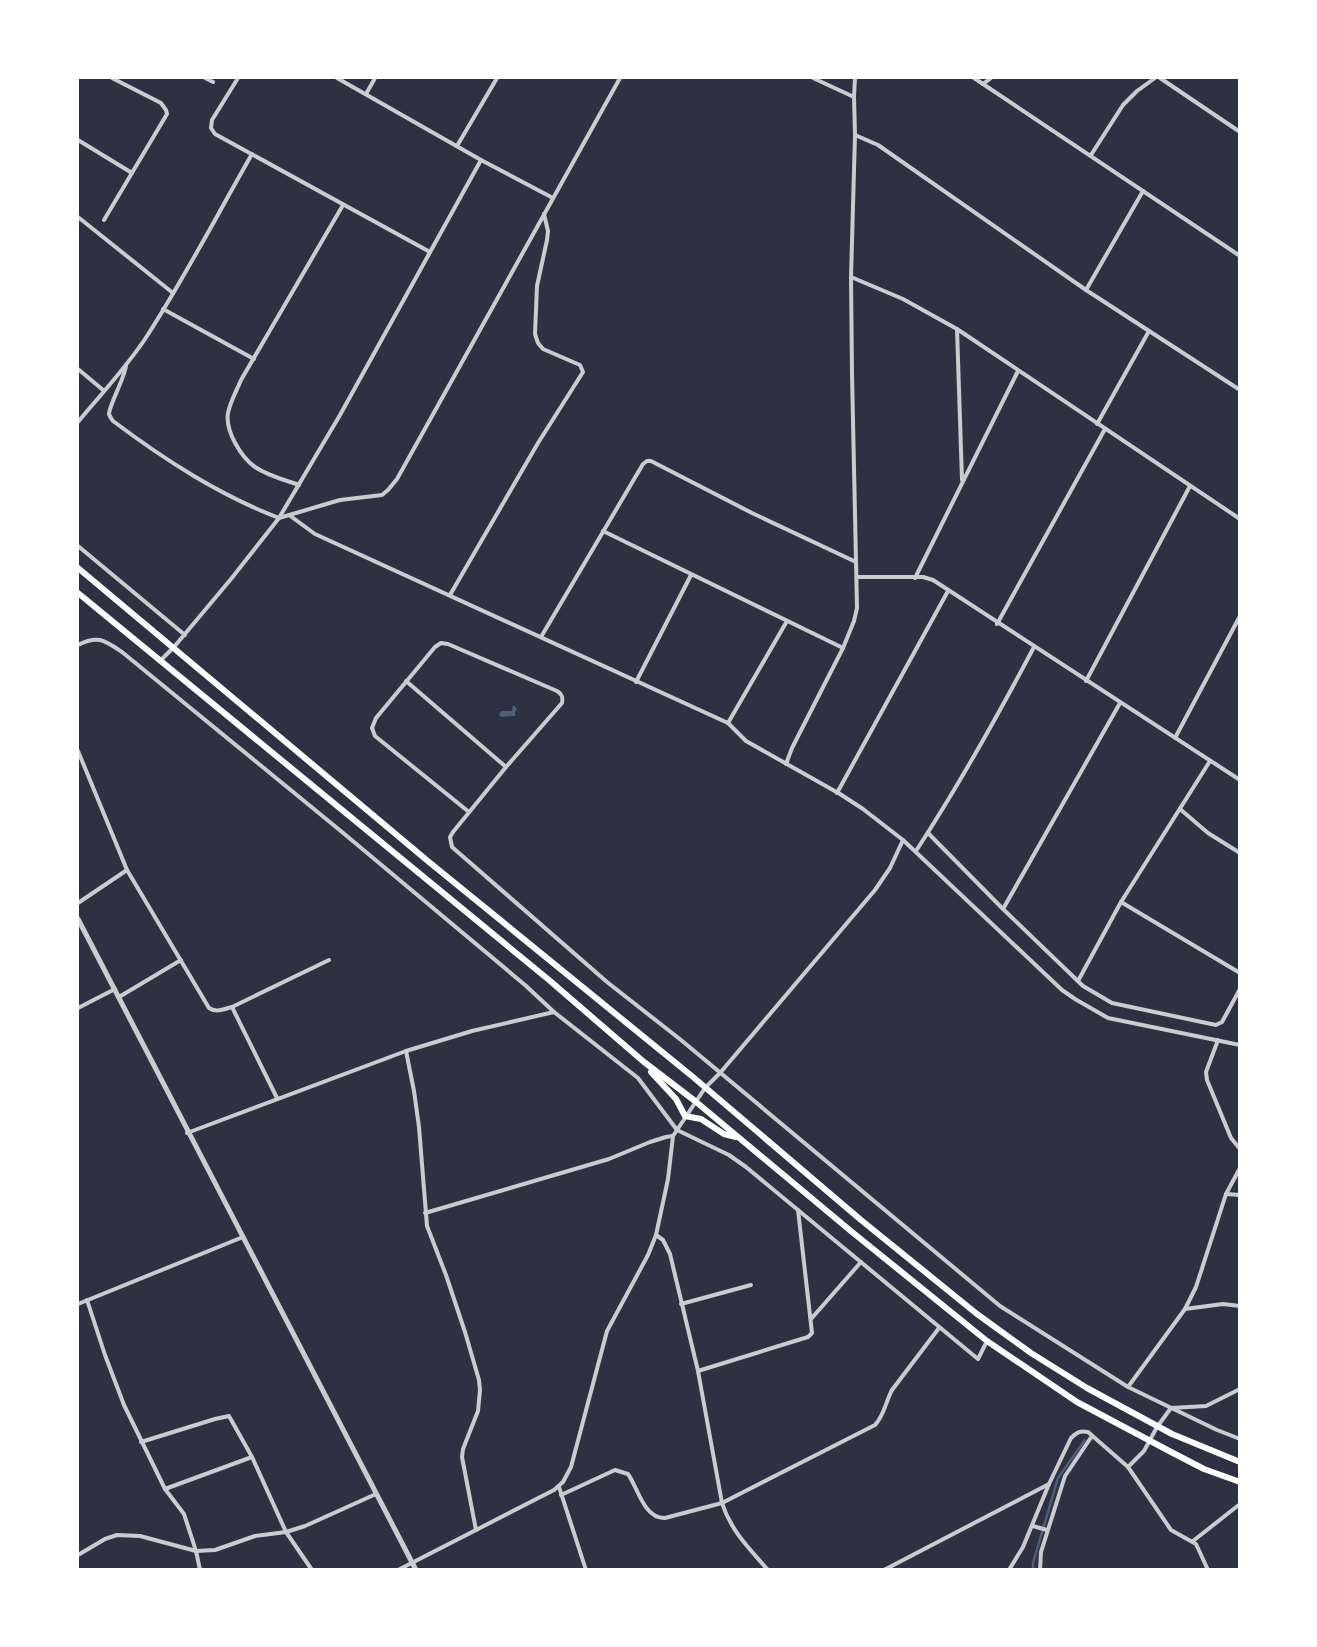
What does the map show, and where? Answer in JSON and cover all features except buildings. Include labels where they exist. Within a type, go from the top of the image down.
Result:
[{"type":"main road","points":[[78,568],[429,862],[977,1314],[1039,1358],[1087,1388],[1157,1427],[1240,1462]]},
{"type":"main road","points":[[78,593],[549,980],[644,1062],[695,1101],[931,1297],[987,1341],[1076,1402],[1204,1468],[1240,1482]]},
{"type":"main road","points":[[644,1062],[645,1066],[676,1099],[685,1116],[701,1119],[724,1134],[740,1139]]},
{"type":"street","points":[[104,220],[166,117],[166,110],[161,102],[112,78]]},
{"type":"street","points":[[204,78],[213,82]]},
{"type":"street","points":[[238,78],[212,120],[211,128],[215,134],[430,252]]},
{"type":"street","points":[[337,78],[481,160],[553,198]]},
{"type":"street","points":[[366,94],[375,78]]},
{"type":"street","points":[[457,146],[497,78]]},
{"type":"street","points":[[126,366],[124,376],[110,409],[110,417],[113,421],[155,453],[182,470],[245,503],[279,518],[340,500],[382,495],[397,479],[620,78]]},
{"type":"street","points":[[813,78],[854,97]]},
{"type":"street","points":[[786,764],[792,748],[843,648],[857,608],[851,277],[856,135],[855,78]]},
{"type":"street","points":[[974,78],[1240,256]]},
{"type":"street","points":[[983,84],[991,78]]},
{"type":"street","points":[[1090,155],[1123,105],[1137,91],[1155,78]]},
{"type":"street","points":[[1160,78],[1240,132]]},
{"type":"street","points":[[856,135],[883,148],[1086,290],[1240,390]]},
{"type":"street","points":[[78,140],[132,173]]},
{"type":"street","points":[[78,422],[103,390],[126,366],[147,337],[252,154]]},
{"type":"street","points":[[160,661],[185,634],[279,518],[340,415],[481,160]]},
{"type":"street","points":[[1086,290],[1143,191]]},
{"type":"street","points":[[299,484],[256,468],[244,454],[231,431],[228,410],[242,380],[343,205]]},
{"type":"street","points":[[450,595],[538,443],[583,372],[580,365],[543,349],[534,334],[537,286],[548,231],[544,214]]},
{"type":"street","points":[[78,217],[173,293]]},
{"type":"street","points":[[851,277],[903,299],[957,330],[1240,519]]},
{"type":"street","points":[[163,309],[254,359]]},
{"type":"street","points":[[957,330],[962,481]]},
{"type":"street","points":[[1097,424],[1149,331]]},
{"type":"street","points":[[78,369],[103,390]]},
{"type":"street","points":[[915,578],[1018,370]]},
{"type":"street","points":[[998,624],[1105,429]]},
{"type":"street","points":[[541,637],[642,464],[649,461],[752,513],[856,562]]},
{"type":"street","points":[[1086,681],[1190,486]]},
{"type":"street","points":[[289,515],[315,534],[728,723],[740,737],[863,809],[903,840],[1062,990],[1108,1018],[1240,1045]]},
{"type":"street","points":[[603,531],[843,648]]},
{"type":"street","points":[[78,546],[185,634]]},
{"type":"street","points":[[636,682],[691,575]]},
{"type":"street","points":[[857,577],[928,578],[1240,780]]},
{"type":"street","points":[[837,793],[948,591]]},
{"type":"street","points":[[1175,738],[1240,616]]},
{"type":"street","points":[[728,723],[787,621]]},
{"type":"street","points":[[78,644],[99,639],[122,652],[342,832],[554,1012],[638,1078],[677,1130],[729,1155],[978,1359],[987,1341]]},
{"type":"street","points":[[470,812],[375,736],[372,728],[376,718],[435,647],[444,643],[560,693],[563,699],[562,703],[506,767],[470,812],[450,837],[452,847],[607,982],[681,1040],[1000,1306],[1128,1388],[1240,1439]]},
{"type":"street","points":[[916,851],[983,742],[1034,647]]},
{"type":"street","points":[[406,682],[506,767]]},
{"type":"street","points":[[1003,909],[1120,703]]},
{"type":"street","points":[[78,751],[126,870],[209,1008],[221,1010],[232,1007],[329,960]]},
{"type":"street","points":[[1078,981],[1121,902],[1210,761]]},
{"type":"street","points":[[1180,809],[1208,833],[1240,853]]},
{"type":"street","points":[[928,833],[1083,986],[1112,1003],[1216,1025],[1222,1022],[1240,989]]},
{"type":"street","points":[[398,1570],[559,1487],[564,1482],[571,1467],[607,1331],[648,1255],[656,1234],[668,1179],[673,1136],[705,1088],[720,1073],[875,890],[890,868],[903,840]]},
{"type":"street","points":[[78,903],[126,870]]},
{"type":"street","points":[[1121,902],[1240,973]]},
{"type":"street","points":[[78,919],[187,1133],[416,1570]]},
{"type":"street","points":[[119,997],[181,960]]},
{"type":"street","points":[[78,1008],[115,989]]},
{"type":"street","points":[[232,1007],[277,1098]]},
{"type":"street","points":[[187,1133],[406,1051],[472,1031],[554,1012]]},
{"type":"street","points":[[1218,1040],[1206,1072],[1207,1080],[1231,1138],[1240,1149]]},
{"type":"street","points":[[406,1051],[419,1127],[425,1213],[429,1233],[446,1275],[479,1380],[478,1411],[462,1457],[476,1530]]},
{"type":"street","points":[[425,1213],[609,1159],[666,1136],[673,1136]]},
{"type":"street","points":[[1128,1388],[1184,1309],[1196,1287],[1226,1194],[1240,1168]]},
{"type":"street","points":[[1226,1194],[1240,1195]]},
{"type":"street","points":[[698,1371],[808,1337],[813,1331],[798,1210]]},
{"type":"street","points":[[656,1234],[663,1240],[670,1254],[698,1371],[722,1503],[731,1526],[768,1570]]},
{"type":"street","points":[[78,1304],[243,1238]]},
{"type":"street","points":[[811,1319],[861,1262]]},
{"type":"street","points":[[681,1304],[751,1285]]},
{"type":"street","points":[[87,1300],[124,1405],[165,1489],[184,1514],[196,1550],[200,1570]]},
{"type":"street","points":[[1184,1309],[1223,1304],[1240,1306]]},
{"type":"street","points":[[561,1495],[615,1470],[628,1474],[649,1511],[657,1517],[665,1518],[722,1503],[875,1425],[880,1419],[886,1399],[939,1328]]},
{"type":"street","points":[[1171,1408],[1206,1406],[1240,1388]]},
{"type":"street","points":[[1128,1467],[1144,1451],[1157,1427],[1171,1408]]},
{"type":"street","points":[[141,1442],[229,1416],[252,1457],[286,1532],[312,1570]]},
{"type":"street","points":[[1009,1570],[1023,1547],[1049,1484],[1071,1438],[1081,1431],[1088,1432],[1128,1467],[1171,1530],[1193,1541],[1200,1550],[1208,1570]]},
{"type":"street","points":[[1040,1570],[1041,1552],[1065,1476],[1092,1436]]},
{"type":"street","points":[[165,1489],[252,1457]]},
{"type":"street","points":[[884,1570],[1049,1484]]},
{"type":"street","points":[[559,1487],[586,1570]]},
{"type":"street","points":[[78,1555],[105,1539],[117,1535],[140,1536],[196,1550],[214,1550],[255,1536],[286,1532],[305,1526],[376,1494]]},
{"type":"street","points":[[1193,1541],[1240,1504]]},
{"type":"street","points":[[1032,1526],[1047,1530]]},
{"type":"water","points":[[513,706],[517,709],[515,716],[501,717],[499,715],[501,711],[512,711]]},
{"type":"waterway","points":[[1033,1570],[1033,1563],[1058,1478],[1085,1440]]}]
